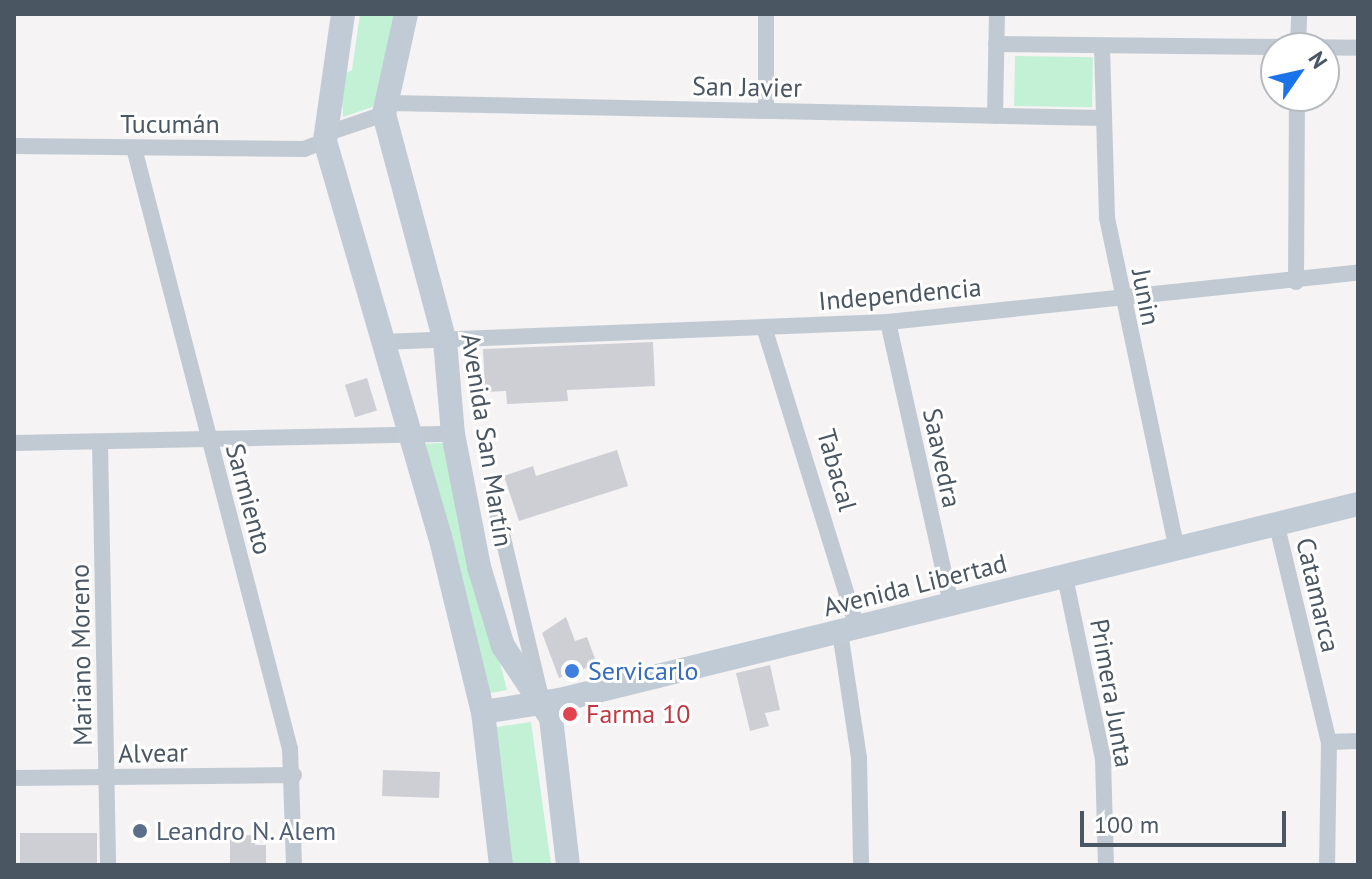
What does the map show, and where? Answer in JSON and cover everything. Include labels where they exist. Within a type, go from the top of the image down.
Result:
[{"type":"main road","points":[[343,14],[325,137],[381,342],[416,438],[483,712],[501,865]]},
{"type":"main road","name":"Avenida San Martín","points":[[406,14],[387,109],[445,341],[453,434],[503,646],[551,718],[568,865]]},
{"type":"main road","name":"Avenida Libertad","points":[[483,712],[542,702],[848,630],[1358,504]]},
{"type":"street","points":[[766,14],[766,111]]},
{"type":"street","points":[[995,116],[997,14]]},
{"type":"street","points":[[996,44],[1102,48],[1260,47]]},
{"type":"street","name":"Junin","points":[[1102,48],[1107,218],[1120,296],[1177,550]]},
{"type":"street","name":"San Javier","points":[[325,137],[387,109],[766,111],[1103,118]]},
{"type":"street","points":[[1296,282],[1297,112]]},
{"type":"street","name":"Tucumán","points":[[14,146],[304,149],[325,137]]},
{"type":"street","name":"Sarmiento","points":[[134,148],[294,775],[294,865]]},
{"type":"street","name":"Independencia","points":[[381,342],[888,322],[1120,296],[1296,282],[1358,273]]},
{"type":"street","name":"Saavedra","points":[[888,322],[951,605]]},
{"type":"street","name":"Tabacal","points":[[764,327],[848,630]]},
{"type":"street","points":[[14,443],[416,438],[453,434]]},
{"type":"street","name":"Mariano Moreno","points":[[100,443],[108,865]]},
{"type":"street","points":[[493,496],[542,702]]},
{"type":"street","name":"Catamarca","points":[[1277,526],[1329,742],[1327,865]]},
{"type":"street","name":"Primera Junta","points":[[1065,577],[1103,759],[1106,865]]},
{"type":"street","points":[[848,630],[859,758],[861,865]]},
{"type":"street","points":[[1329,742],[1358,741]]},
{"type":"street","name":"Alvear","points":[[14,778],[294,775]]},
{"type":"green space","points":[[360,14],[396,14],[378,105],[343,117],[341,76],[352,70]]},
{"type":"green space","points":[[1015,56],[1093,57],[1092,107],[1014,106]]},
{"type":"green space","points":[[443,443],[507,690],[490,693],[420,444]]},
{"type":"green space","points":[[531,722],[551,865],[503,865],[483,729]]},
{"type":"building","points":[[653,342],[655,386],[567,390],[568,401],[507,404],[506,391],[485,392],[483,349]]},
{"type":"building","points":[[367,378],[377,411],[355,417],[345,385]]},
{"type":"building","points":[[617,450],[628,486],[519,521],[504,476],[533,466],[536,476]]},
{"type":"building","points":[[566,617],[575,641],[587,637],[597,664],[559,678],[542,633]]},
{"type":"building","points":[[770,665],[780,710],[765,713],[769,726],[750,731],[736,673]]},
{"type":"building","points":[[383,770],[440,772],[439,798],[382,796]]},
{"type":"building","points":[[20,833],[97,833],[97,865],[20,865]]},
{"type":"building","points":[[254,835],[255,845],[266,845],[266,865],[230,865],[230,836]]},
{"type":"place","name":"Servicarlo","points":[[572,671]]},
{"type":"place","name":"Farma 10","points":[[570,714]]},
{"type":"place","name":"Leandro N. Alem","points":[[140,831]]}]
